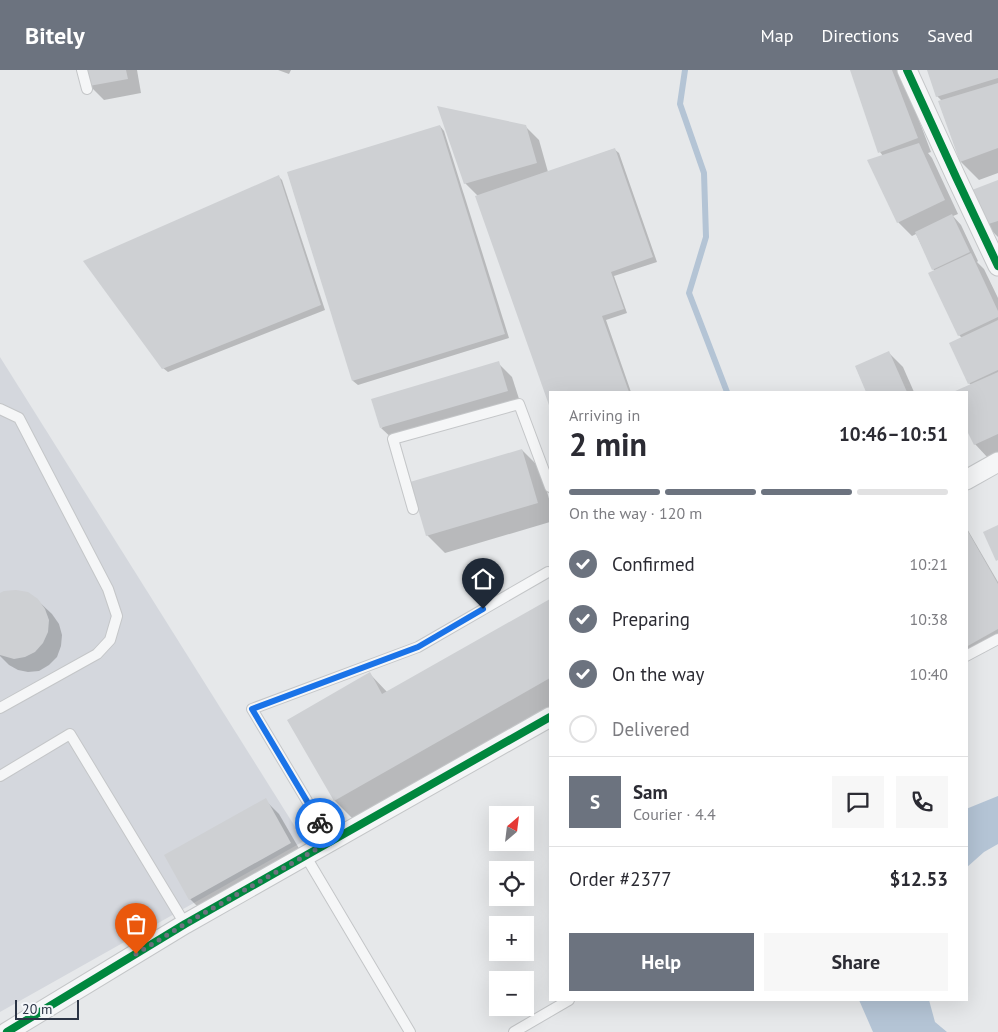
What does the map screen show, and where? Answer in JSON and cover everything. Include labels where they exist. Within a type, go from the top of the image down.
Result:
[{"type":"street","points":[[907,70],[998,266]]},
{"type":"street","points":[[968,479],[998,462]]},
{"type":"street","points":[[7,1032],[185,924],[549,718]]},
{"type":"lane","points":[[82,70],[87,89]]},
{"type":"lane","points":[[413,509],[393,439],[519,404],[549,484]]},
{"type":"lane","points":[[0,410],[18,418],[108,590],[117,616],[110,640],[97,654],[0,708]]},
{"type":"lane","points":[[331,841],[252,709],[418,647],[548,572]]},
{"type":"lane","points":[[968,655],[998,639]]},
{"type":"lane","points":[[0,776],[70,734],[185,924]]},
{"type":"lane","points":[[306,856],[410,1032]]},
{"type":"lane","points":[[514,1032],[567,1001]]},
{"type":"shaded area","points":[[0,357],[304,841],[0,1012]]},
{"type":"water","points":[[998,796],[998,844],[984,852],[968,866],[968,808]]},
{"type":"water","points":[[859,1001],[929,1001],[935,1022],[947,1032],[873,1032]]},
{"type":"building","points":[[86,70],[126,70],[128,79],[89,86]]},
{"type":"building","points":[[850,70],[892,70],[918,138],[878,153]]},
{"type":"building","points":[[927,70],[998,70],[998,78],[936,97]]},
{"type":"building","points":[[998,83],[998,148],[960,162],[938,101]]},
{"type":"building","points":[[437,106],[526,125],[537,163],[464,184]]},
{"type":"building","points":[[440,125],[505,334],[352,381],[287,172]]},
{"type":"building","points":[[919,143],[945,200],[897,223],[867,160]]},
{"type":"building","points":[[615,148],[653,257],[611,272],[624,309],[602,316],[629,391],[549,391],[549,405],[475,196]]},
{"type":"building","points":[[279,175],[321,305],[162,369],[83,261]]},
{"type":"building","points":[[998,180],[998,221],[985,225],[972,190]]},
{"type":"building","points":[[952,214],[970,252],[932,270],[915,232]]},
{"type":"building","points":[[971,253],[998,311],[998,317],[958,336],[928,273]]},
{"type":"building","points":[[998,320],[998,370],[968,384],[949,343]]},
{"type":"building","points":[[889,351],[907,391],[866,391],[855,366]]},
{"type":"building","points":[[499,361],[508,391],[380,428],[371,399]]},
{"type":"building","points":[[998,372],[998,434],[974,445],[968,433],[968,391],[955,391]]},
{"type":"building","points":[[522,449],[538,503],[426,536],[410,482]]},
{"type":"building","points":[[998,525],[998,560],[996,561],[983,532]]},
{"type":"building","points":[[968,532],[998,584],[998,629],[968,646]]},
{"type":"building","points":[[16,590],[28,592],[38,599],[45,609],[49,620],[48,632],[43,643],[35,652],[25,657],[14,659],[0,655],[0,593]]},
{"type":"building","points":[[549,600],[549,679],[334,801],[287,720],[370,672],[382,694]]},
{"type":"building","points":[[266,798],[291,843],[189,900],[164,855]]},
{"type":"waterway","points":[[685,70],[680,104],[704,173],[706,237],[689,293],[727,391]]},
{"type":"cycle path","points":[[907,70],[998,266]]},
{"type":"cycle path","points":[[7,1032],[185,924],[549,718]]},
{"type":"way so far","points":[[136,954],[331,841],[320,823]]},
{"type":"route","points":[[320,823],[252,709],[418,647],[483,609]]}]
